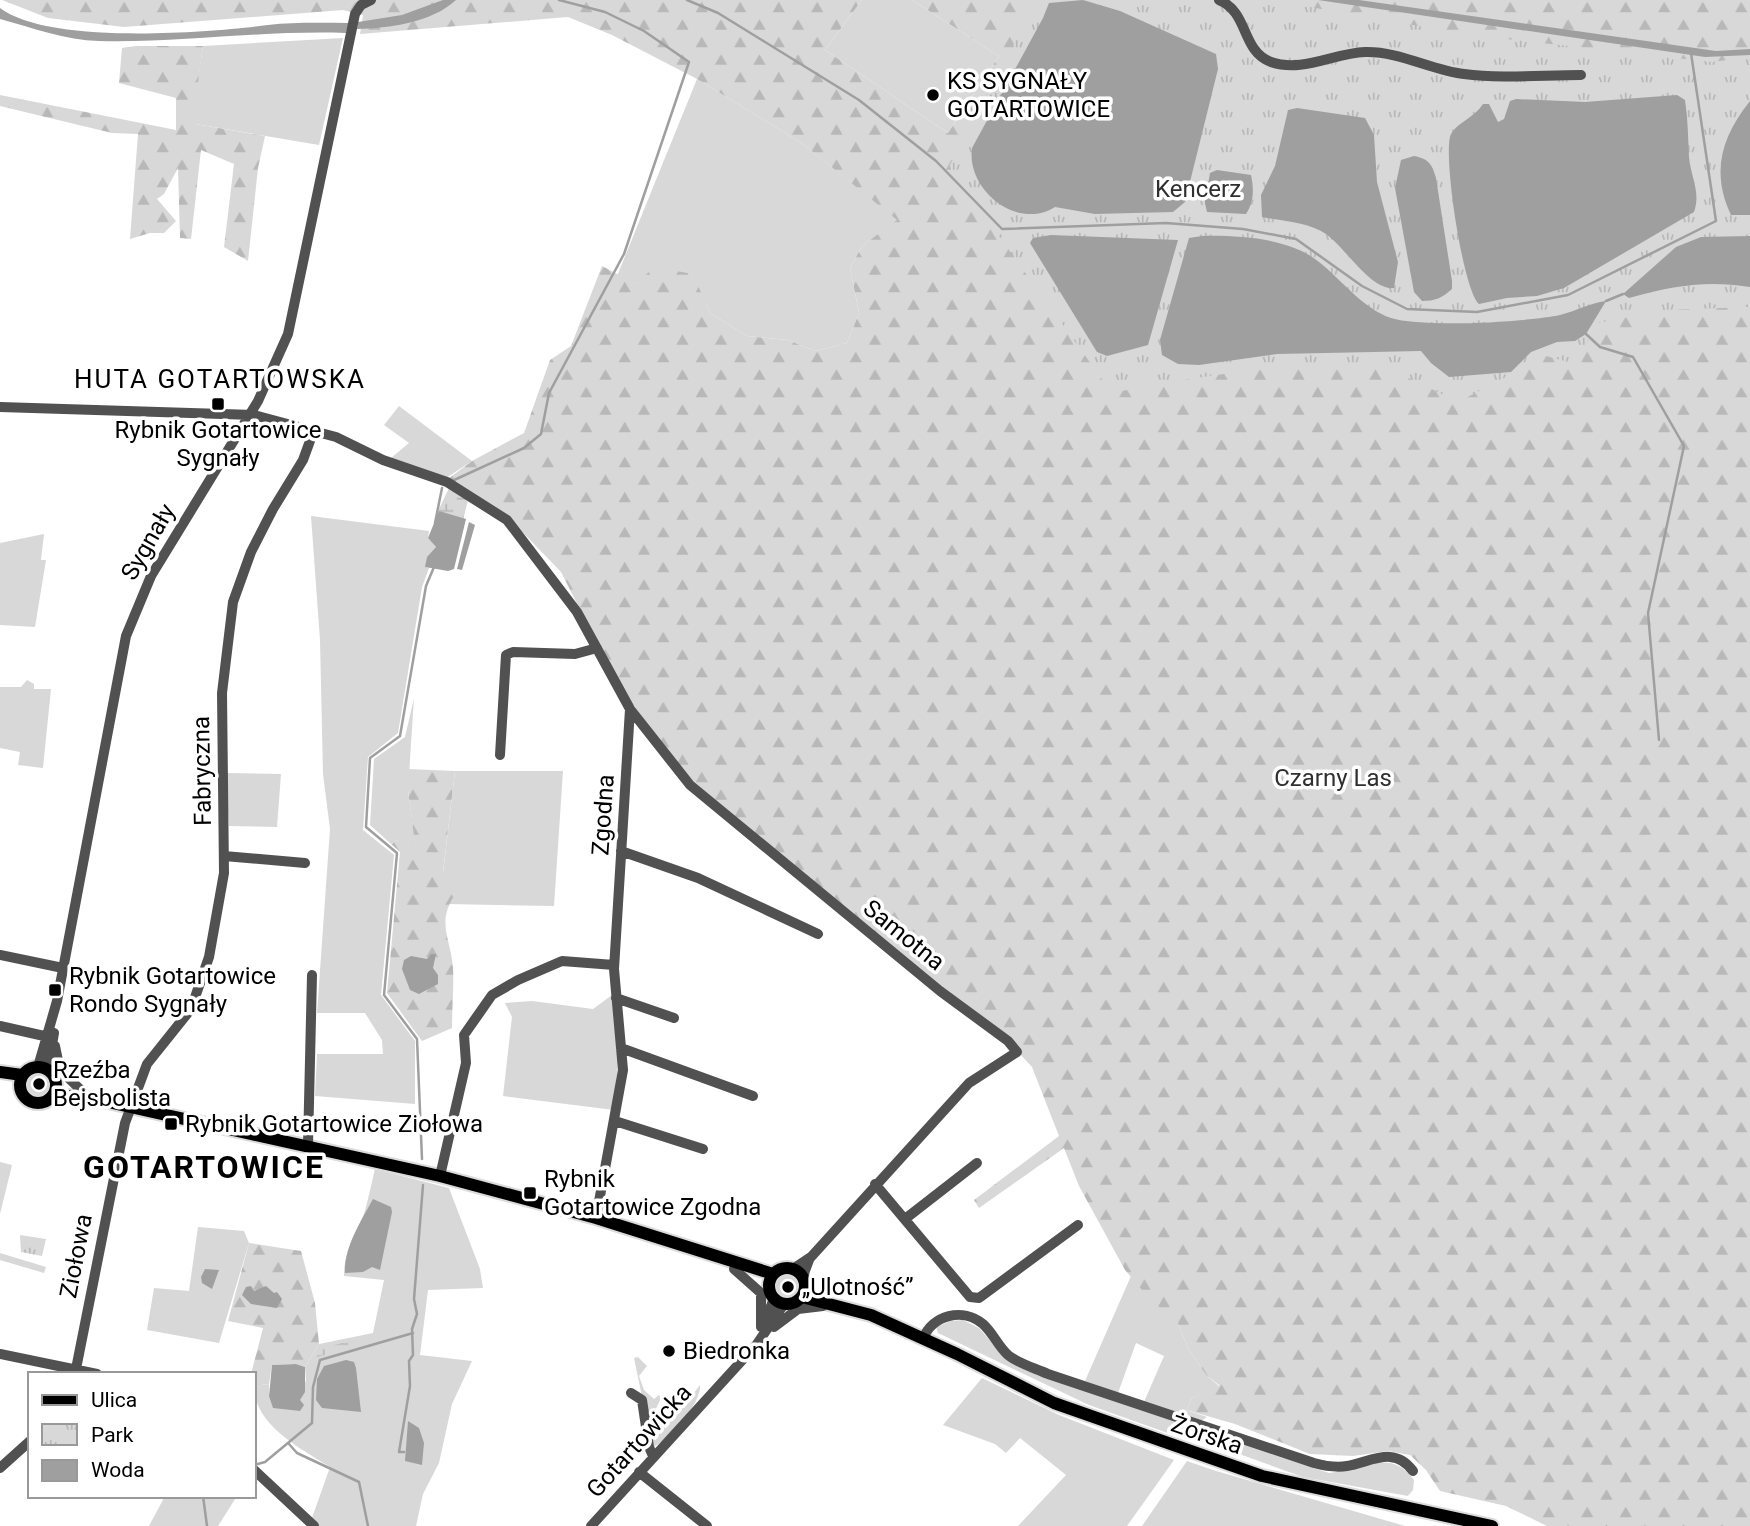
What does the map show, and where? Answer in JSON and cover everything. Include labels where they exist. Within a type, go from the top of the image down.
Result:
[{"type":"main road","points":[[0,1080],[21,1081],[43,1068],[55,1089],[440,1175],[596,1218],[710,1256],[771,1280],[779,1302],[794,1303],[801,1282],[784,1268],[771,1280]]},
{"type":"main road","points":[[0,1072],[21,1081]]},
{"type":"main road","points":[[21,1081],[24,1097],[34,1103],[46,1102],[55,1089]]},
{"type":"main road","points":[[55,1089],[82,1091],[108,1102]]},
{"type":"main road","points":[[710,1256],[734,1269],[771,1280]]},
{"type":"main road","name":"Żorska","points":[[801,1282],[848,1307],[887,1322],[1055,1403],[1216,1461],[1291,1484],[1492,1526]]},
{"type":"main road","name":"Żorska","points":[[801,1282],[857,1305],[887,1322]]},
{"type":"street","name":"Sygnały","points":[[43,1068],[120,662],[131,620],[157,565],[250,414],[288,334],[355,14],[361,5],[371,0]]},
{"type":"street","points":[[1219,0],[1230,5],[1238,14],[1252,49],[1273,63],[1298,65],[1365,52],[1400,57],[1463,74],[1581,75]]},
{"type":"street","points":[[0,407],[250,414],[336,437],[383,460],[447,482],[507,520],[577,612],[630,709]]},
{"type":"street","name":"Fabryczna","points":[[132,1107],[147,1064],[186,1018],[198,994],[223,890],[222,693],[231,614],[251,552],[303,460],[314,430]]},
{"type":"street","points":[[500,755],[506,655],[513,652],[575,654],[597,648]]},
{"type":"street","name":"Zgodna","points":[[596,1218],[623,1070],[614,965],[630,709]]},
{"type":"street","name":"Samotna","points":[[630,709],[690,785],[940,990],[1008,1041],[1017,1052],[969,1083],[811,1257],[801,1282]]},
{"type":"street","points":[[621,851],[698,878],[818,934]]},
{"type":"street","points":[[224,856],[305,863]]},
{"type":"street","points":[[0,954],[64,968]]},
{"type":"street","points":[[440,1175],[466,1063],[464,1035],[492,995],[562,961],[614,965]]},
{"type":"street","points":[[308,1145],[312,975]]},
{"type":"street","points":[[616,998],[674,1018]]},
{"type":"street","points":[[0,1026],[50,1038],[59,1066],[82,1091]]},
{"type":"street","points":[[621,1048],[753,1096]]},
{"type":"street","name":"Ziołowa","points":[[76,1371],[117,1155],[132,1107]]},
{"type":"street","points":[[615,1121],[703,1149]]},
{"type":"street","points":[[905,1219],[977,1163]]},
{"type":"street","points":[[875,1184],[971,1297],[979,1298],[1078,1225]]},
{"type":"street","points":[[734,1269],[760,1290],[764,1304],[762,1332]]},
{"type":"street","name":"Gotartowicka","points":[[591,1526],[746,1353],[779,1302]]},
{"type":"street","points":[[762,1332],[798,1309],[812,1306],[848,1307]]},
{"type":"street","points":[[923,1339],[927,1329],[940,1320],[951,1316],[969,1316],[984,1325],[1008,1354],[1020,1363],[1325,1466],[1346,1466],[1377,1455],[1407,1463],[1413,1471]]},
{"type":"street","points":[[0,1354],[76,1371]]},
{"type":"street","points":[[631,1393],[642,1400],[649,1447],[653,1456]]},
{"type":"street","points":[[0,1468],[28,1443]]},
{"type":"street","points":[[256,1472],[314,1526]]},
{"type":"street","points":[[639,1472],[707,1526]]},
{"type":"green space","name":"Czarny Las","points":[[2,0],[862,0],[825,50],[948,133],[999,56],[912,0],[1750,0],[1750,1526],[1547,1526],[1506,1506],[1440,1491],[1426,1470],[1410,1455],[1388,1451],[1353,1456],[1310,1454],[1235,1424],[1186,1410],[1192,1398],[1220,1386],[1206,1375],[1189,1350],[1178,1324],[1147,1296],[1125,1270],[1079,1186],[1064,1148],[979,1208],[974,1200],[1059,1136],[1032,1067],[1008,1041],[688,779],[632,703],[599,647],[561,572],[507,516],[448,479],[472,461],[524,433],[550,360],[571,346],[602,266],[636,284],[654,267],[693,274],[710,313],[747,336],[788,340],[815,351],[847,343],[859,313],[850,268],[862,246],[897,220],[803,144],[697,79],[612,35],[568,17],[360,34],[363,15],[343,10],[124,27],[48,18]]},
{"type":"green space","name":"KS SYGNAŁY GOTARTOWICE","points":[[862,0],[912,0],[999,56],[948,133],[825,50]]},
{"type":"green space","name":"Kencerz","points":[[1037,0],[1270,0],[1470,35],[1712,62],[1750,57],[1750,307],[1665,310],[1597,323],[1576,364],[1546,356],[1458,402],[1393,372],[1319,366],[1248,371],[1112,393],[949,167]]},
{"type":"green space","points":[[343,38],[319,145],[196,124],[192,119],[203,46]]},
{"type":"green space","points":[[203,46],[193,119],[196,124],[265,136],[258,168],[248,261],[224,247],[234,164],[201,150],[191,239],[180,238],[178,168],[164,194],[157,199],[176,221],[164,233],[150,233],[130,239],[138,134],[112,133],[0,106],[0,95],[176,130],[176,98],[119,83],[122,48]]},
{"type":"green space","points":[[697,79],[803,144],[898,220],[862,246],[850,268],[859,313],[847,343],[815,351],[788,340],[747,336],[710,313],[692,274],[636,284],[617,276]]},
{"type":"green space","points":[[399,406],[472,461],[446,478],[391,458],[409,443],[384,425]]},
{"type":"green space","points":[[449,488],[468,500],[463,520],[440,515],[438,511]]},
{"type":"green space","points":[[311,516],[429,531],[428,538],[436,547],[427,558],[426,567],[429,568],[422,587],[398,733],[368,757],[363,830],[394,855],[381,995],[415,1041],[415,1104],[315,1096],[317,1054],[383,1054],[382,1040],[365,1013],[317,1013],[330,829],[323,774],[320,640]]},
{"type":"green space","points":[[44,534],[41,560],[46,560],[35,627],[0,625],[0,543]]},
{"type":"green space","points":[[27,680],[34,684],[34,689],[51,689],[43,768],[18,765],[20,752],[0,748],[0,687],[21,687]]},
{"type":"green space","points":[[414,698],[408,790],[419,871],[397,840],[391,844],[370,825],[374,759],[405,737]]},
{"type":"green space","points":[[408,769],[455,771],[443,872],[456,893],[445,921],[453,967],[452,1028],[422,1041],[387,993],[400,852],[391,844],[397,840],[404,844],[418,868],[408,790]]},
{"type":"green space","points":[[455,771],[563,771],[554,906],[448,904],[443,873]]},
{"type":"green space","points":[[226,773],[281,774],[277,827],[229,826]]},
{"type":"green space","points":[[612,995],[618,1062],[614,1110],[503,1096],[512,1017],[505,1003],[532,1001],[593,1009]]},
{"type":"green space","points":[[38,1072],[47,1076],[51,1085],[47,1094],[38,1098],[29,1094],[25,1085],[29,1076]]},
{"type":"green space","points":[[0,1162],[12,1165],[0,1214]]},
{"type":"green space","points":[[375,1169],[449,1188],[480,1269],[483,1288],[428,1290],[420,1355],[472,1361],[452,1404],[439,1463],[423,1494],[416,1526],[317,1526],[312,1518],[330,1467],[281,1434],[270,1424],[256,1400],[256,1386],[269,1384],[269,1396],[300,1400],[306,1380],[305,1367],[319,1344],[373,1333],[384,1280],[344,1276],[346,1256],[366,1207]]},
{"type":"green space","points":[[198,1227],[244,1231],[249,1243],[219,1343],[147,1330],[154,1288],[189,1291]]},
{"type":"green space","points":[[20,1235],[46,1239],[42,1256],[21,1252]]},
{"type":"green space","points":[[249,1243],[301,1251],[315,1303],[319,1344],[305,1367],[296,1364],[272,1365],[269,1384],[256,1386],[256,1372],[252,1372],[263,1328],[228,1321]]},
{"type":"green space","points":[[0,1253],[46,1267],[44,1273],[0,1260]]},
{"type":"green space","points":[[787,1273],[796,1277],[800,1286],[796,1295],[787,1299],[778,1295],[774,1286],[778,1277]]},
{"type":"green space","points":[[1131,1276],[1178,1324],[1189,1350],[1206,1375],[1220,1387],[1192,1398],[1186,1410],[1207,1417],[1201,1421],[1144,1402],[1164,1356],[1136,1343],[1118,1393],[1085,1381]]},
{"type":"green space","points":[[963,1320],[979,1328],[1007,1360],[1164,1417],[1182,1425],[1184,1430],[1176,1436],[1089,1405],[938,1333],[936,1327]]},
{"type":"green space","points":[[371,1336],[371,1342],[317,1357],[318,1349]]},
{"type":"green space","points":[[638,1357],[647,1366],[639,1376],[644,1390],[654,1399],[659,1395],[661,1398],[648,1426],[634,1358]]},
{"type":"green space","points":[[982,1378],[1059,1415],[1174,1460],[1127,1526],[1018,1526],[1066,1475],[1020,1438],[1006,1453],[995,1444],[943,1425]]},
{"type":"green space","points":[[700,1385],[696,1401],[683,1421],[667,1438],[652,1448],[654,1425],[666,1404],[676,1392],[687,1402]]},
{"type":"green space","points":[[1219,1437],[1329,1473],[1375,1463],[1396,1465],[1414,1480],[1413,1490],[1408,1496],[1303,1477],[1214,1445]]},
{"type":"green space","points":[[1187,1461],[1213,1470],[1405,1526],[1142,1526]]},
{"type":"green space","points":[[164,1498],[236,1498],[218,1526],[149,1526]]},
{"type":"water","points":[[443,0],[456,0],[434,14],[409,23],[357,29],[358,22],[402,15]]},
{"type":"water","points":[[1083,0],[1120,11],[1216,54],[1218,69],[1185,202],[1173,212],[1095,214],[1055,207],[1040,213],[1025,214],[1010,210],[997,202],[977,178],[972,164],[972,148],[1049,3]]},
{"type":"water","points":[[1318,0],[1359,0],[1716,51],[1750,49],[1750,55],[1705,57]]},
{"type":"water","points":[[0,8],[23,20],[90,32],[169,33],[288,23],[349,23],[346,33],[99,41],[61,36],[0,19]]},
{"type":"water","points":[[1677,95],[1685,100],[1689,157],[1696,191],[1694,212],[1564,288],[1537,296],[1507,298],[1479,304],[1467,274],[1456,221],[1449,166],[1449,146],[1454,130],[1483,104],[1489,104],[1498,122],[1504,119],[1510,101],[1516,99],[1585,102]]},
{"type":"water","points":[[1750,101],[1750,215],[1731,215],[1721,185],[1722,156],[1732,128]]},
{"type":"water","points":[[1297,108],[1365,118],[1374,135],[1377,182],[1398,262],[1394,288],[1376,283],[1333,240],[1319,230],[1304,224],[1262,217],[1261,195],[1275,166],[1288,110]]},
{"type":"water","points":[[1414,156],[1429,163],[1436,178],[1452,281],[1452,289],[1427,301],[1422,301],[1414,292],[1395,188],[1401,160]]},
{"type":"water","points":[[1217,170],[1251,175],[1253,195],[1246,214],[1207,212],[1205,203],[1210,173]]},
{"type":"water","points":[[1051,235],[1178,240],[1148,345],[1107,356],[1097,352],[1030,243],[1033,238]]},
{"type":"water","points":[[1750,236],[1750,287],[1704,284],[1675,287],[1629,298],[1623,294],[1676,247],[1701,237]]},
{"type":"water","points":[[1245,237],[1290,246],[1315,259],[1370,307],[1391,318],[1406,321],[1475,323],[1524,320],[1560,315],[1606,301],[1586,334],[1575,341],[1557,342],[1531,352],[1511,372],[1449,377],[1421,351],[1277,354],[1199,365],[1178,364],[1162,355],[1160,340],[1189,238]]},
{"type":"water","points":[[439,511],[466,519],[454,569],[448,571],[425,567],[427,557],[436,547],[428,538]]},
{"type":"water","points":[[469,522],[475,525],[462,570],[457,569]]},
{"type":"water","points":[[431,954],[436,954],[433,968],[438,975],[438,984],[419,994],[410,990],[402,969],[404,960],[411,956],[427,959]]},
{"type":"water","points":[[373,1199],[391,1207],[392,1212],[380,1270],[372,1267],[363,1272],[345,1273],[350,1244]]},
{"type":"water","points":[[205,1269],[219,1270],[212,1289],[202,1283],[201,1277]]},
{"type":"water","points":[[251,1286],[254,1291],[266,1286],[274,1293],[277,1292],[282,1299],[277,1308],[251,1304],[242,1295],[246,1287]]},
{"type":"water","points":[[346,1360],[354,1362],[356,1368],[361,1412],[322,1408],[316,1400],[317,1379],[324,1366]]},
{"type":"water","points":[[296,1364],[305,1367],[305,1392],[300,1400],[304,1405],[300,1411],[273,1408],[269,1396],[272,1365]]},
{"type":"water","points":[[408,1421],[419,1428],[424,1443],[422,1465],[405,1461]]},
{"type":"waterway","points":[[452,481],[524,448],[541,434],[549,393],[624,254],[689,62],[644,31],[605,12],[559,0]]},
{"type":"waterway","points":[[687,0],[718,13],[859,100],[936,161],[1002,229],[1166,223],[1243,229],[1296,239],[1362,286],[1407,309],[1477,312],[1568,295],[1716,221],[1691,53]]},
{"type":"waterway","points":[[1606,301],[1623,294]]},
{"type":"waterway","points":[[1586,334],[1600,347],[1633,357],[1684,446],[1648,613],[1659,740]]},
{"type":"waterway","points":[[435,523],[442,488]]},
{"type":"waterway","points":[[422,1159],[417,1039],[384,995],[397,853],[366,827],[370,758],[400,736],[426,586],[434,567]]},
{"type":"waterway","points":[[404,1452],[399,1452],[410,1386],[412,1329],[417,1314],[414,1299],[423,1185]]},
{"type":"waterway","points":[[256,1464],[265,1462],[312,1423],[313,1387],[320,1360],[413,1333]]},
{"type":"waterway","points":[[289,1444],[297,1453],[359,1482],[368,1526]]},
{"type":"waterway","points":[[203,1498],[207,1526]]},
{"type":"place","name":"KS SYGNAŁY GOTARTOWICE","points":[[933,95]]},
{"type":"place","name":"Rybnik Gotartowice Sygnały","points":[[218,404]]},
{"type":"place","name":"Rybnik Gotartowice Rondo Sygnały","points":[[55,990]]},
{"type":"place","name":"Rzeźba Bejsbolista","points":[[39,1084]]},
{"type":"place","name":"Rybnik Gotartowice Ziołowa","points":[[171,1124]]},
{"type":"place","name":"Rybnik Gotartowice Zgodna","points":[[530,1193]]},
{"type":"place","name":"„Ulotność”","points":[[788,1287]]},
{"type":"place","name":"Biedronka","points":[[669,1351]]},
{"type":"district","name":"HUTA GOTARTOWSKA","points":[[220,379]]},
{"type":"district","name":"GOTARTOWICE","points":[[204,1167]]}]
